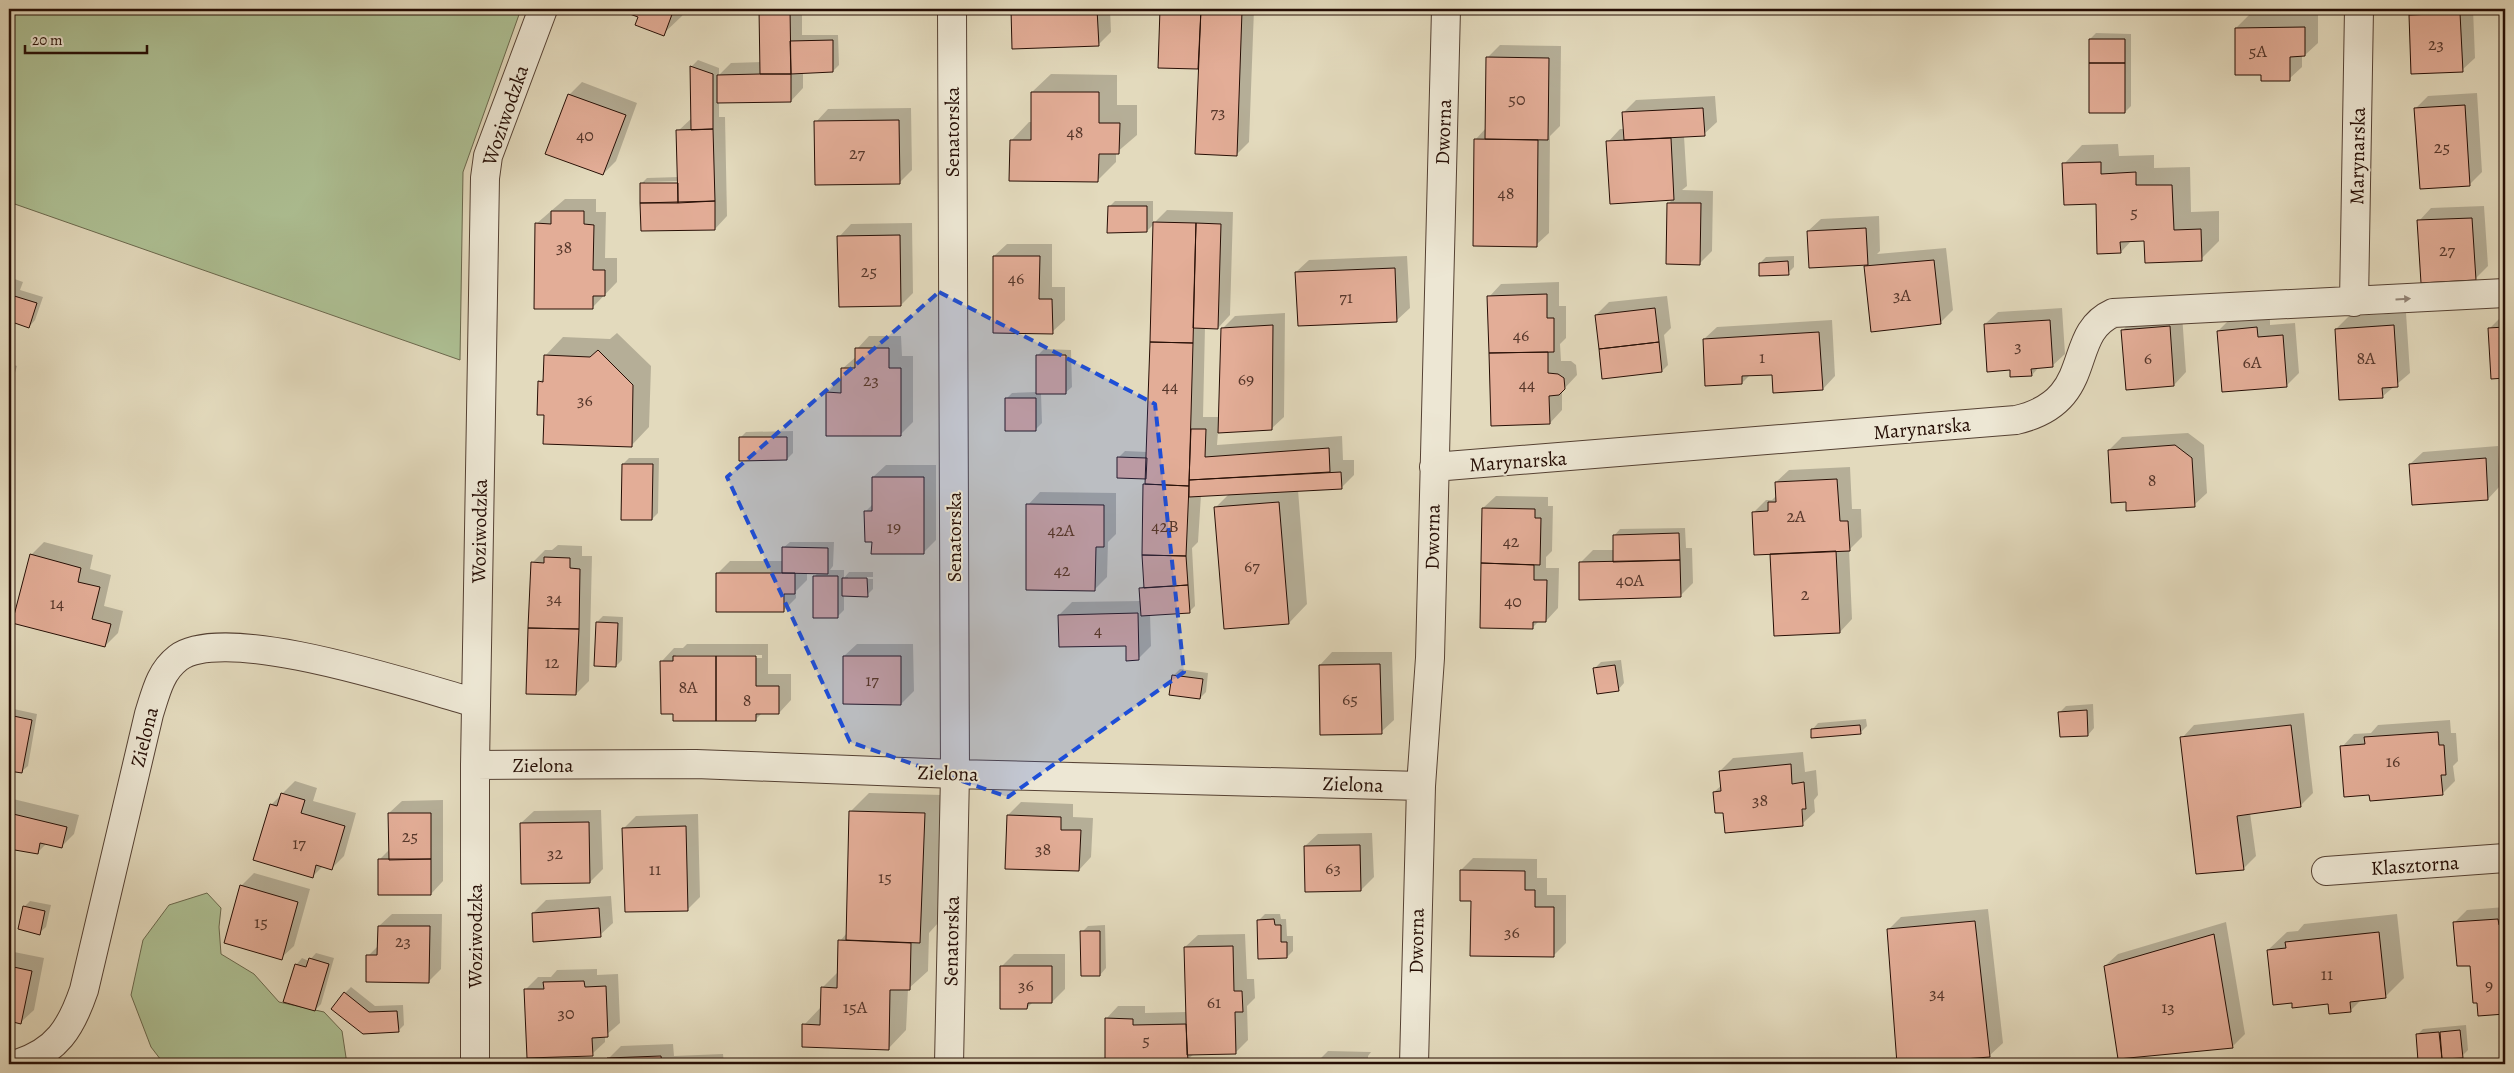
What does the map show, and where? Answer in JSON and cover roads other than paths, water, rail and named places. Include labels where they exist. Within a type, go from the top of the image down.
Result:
[{"type":"street","name":"Woziwodzka","points":[[475,1064],[475,766],[485,178],[488,156],[543,9]]},
{"type":"street","name":"Senatorska","points":[[948,1064],[955,774],[952,9]]},
{"type":"street","name":"Dworna","points":[[1414,1064],[1421,786],[1430,658],[1446,9]]},
{"type":"street","name":"Marynarska","points":[[2354,302],[2359,9]]},
{"type":"street","name":"Marynarska","points":[[1434,468],[2016,420],[2037,415],[2056,403],[2067,391],[2088,337],[2102,318],[2113,313],[2505,293]]},
{"type":"street","name":"Zielona","points":[[17,1064],[50,1049],[76,1013],[84,990],[149,714],[158,683],[166,670],[179,657],[197,648],[216,646],[265,650],[351,668],[476,703]]},
{"type":"street","name":"Zielona","points":[[475,766],[696,764],[955,774],[1421,786]]},
{"type":"street","name":"Klasztorna","points":[[2326,871],[2505,858]]}]
